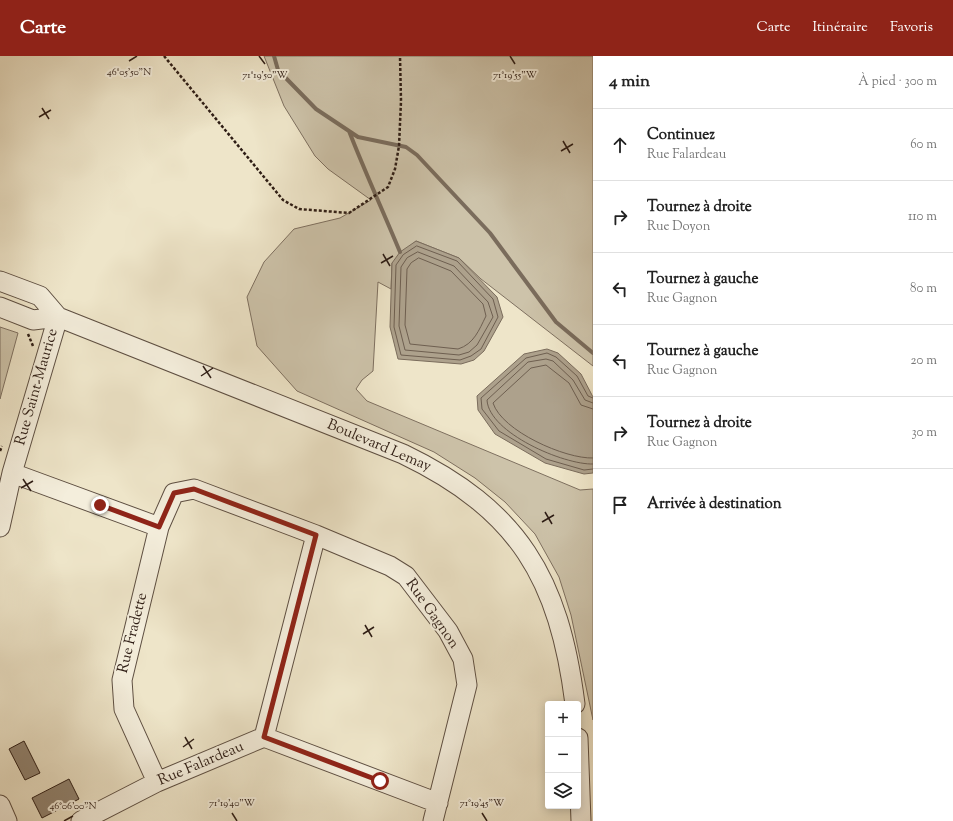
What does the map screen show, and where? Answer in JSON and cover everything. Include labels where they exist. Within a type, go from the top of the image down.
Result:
[{"type":"street","name":"Boulevard Lemay","points":[[0,281],[40,296],[58,316],[403,454],[444,475],[474,495],[505,525],[521,544],[536,567],[558,619],[574,701]]},
{"type":"street","points":[[0,307],[33,320],[58,316]]},
{"type":"street","name":"Rue Saint-Maurice","points":[[0,527],[12,473],[58,316]]},
{"type":"street","points":[[12,473],[159,527]]},
{"type":"street","name":"Rue Gagnon","points":[[159,527],[174,493],[194,489],[316,535],[390,566],[406,576],[448,631],[463,659],[467,685],[435,812]]},
{"type":"street","name":"Rue Fradette","points":[[157,782],[124,709],[122,680],[159,527]]},
{"type":"street","points":[[316,535],[264,737],[435,812]]},
{"type":"street","name":"Rue Falardeau","points":[[81,821],[157,782],[264,737]]},
{"type":"street","points":[[579,773],[581,821]]},
{"type":"street","points":[[0,805],[7,821]]},
{"type":"path","points":[[164,56],[283,200],[299,209],[349,213],[371,200],[388,187],[395,169],[401,101],[400,56]]},
{"type":"path","points":[[25,327],[33,346],[31,354]]},
{"type":"path","points":[[0,451],[2,444]]},
{"type":"shaded area","points":[[264,56],[593,56],[593,366],[481,279],[459,258],[416,241],[392,263],[391,289],[378,282],[373,371],[362,380],[356,389],[367,401],[580,490],[593,489],[593,720],[571,615],[559,577],[535,534],[505,502],[475,478],[434,452],[297,391],[257,346],[247,297],[264,262],[294,229],[340,218],[371,200],[328,169],[315,156],[284,106]]},
{"type":"shaded area","points":[[0,327],[18,333],[0,399]]},
{"type":"water","points":[[416,241],[459,258],[497,297],[503,317],[484,351],[474,360],[461,364],[398,359],[390,327],[392,263],[400,252]]},
{"type":"water","points":[[547,349],[558,353],[581,374],[593,397],[593,473],[584,474],[545,463],[495,434],[478,410],[477,396],[524,354]]},
{"type":"building","points":[[24,741],[40,773],[25,780],[9,749]]},
{"type":"building","points":[[69,779],[79,799],[42,818],[32,798]]},
{"type":"waterway","points":[[274,56],[278,70],[316,109],[358,137],[406,147],[417,155],[490,233],[556,322],[593,353]]},
{"type":"waterway","points":[[349,131],[400,252]]},
{"type":"route","points":[[100,505],[159,527],[174,493],[194,489],[316,535],[264,737],[380,781]]}]
